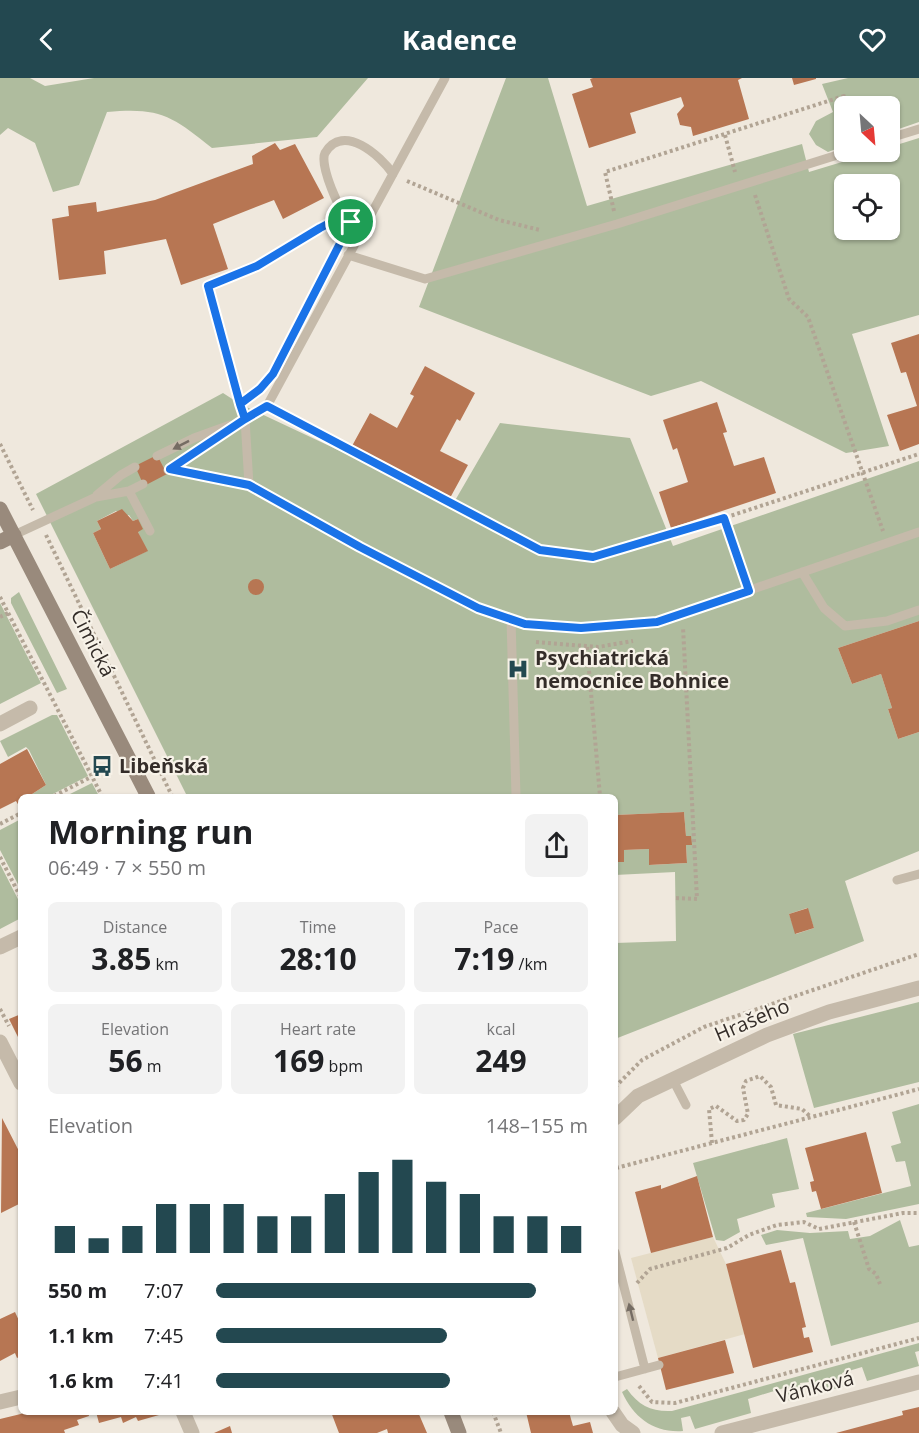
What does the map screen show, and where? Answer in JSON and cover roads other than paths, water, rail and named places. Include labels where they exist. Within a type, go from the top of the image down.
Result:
[{"type":"street","name":"Čimická","points":[[0,509],[7,539],[147,794]]},
{"type":"street","points":[[0,724],[30,708]]},
{"type":"street","points":[[0,947],[18,938]]},
{"type":"street","name":"Hrašeho","points":[[618,1115],[638,1096],[767,1035],[808,1020],[919,988]]},
{"type":"street","points":[[0,1042],[18,1077]]},
{"type":"street","name":"Vánková","points":[[722,1433],[919,1382]]},
{"type":"street","points":[[0,1402],[18,1398]]},
{"type":"street","points":[[184,1415],[192,1433]]},
{"type":"street","points":[[452,1415],[459,1433]]},
{"type":"street","points":[[615,1415],[622,1425],[633,1433]]},
{"type":"lane","points":[[445,78],[267,406],[168,470],[249,485],[478,608],[525,624],[581,628],[657,622],[919,532]]},
{"type":"lane","points":[[900,135],[919,129]]},
{"type":"lane","points":[[363,228],[351,222],[345,215],[325,171],[323,161],[326,152],[333,146],[351,141],[362,145],[383,159],[393,174]]},
{"type":"lane","points":[[348,255],[425,279],[617,224],[738,184],[750,183],[834,156]]},
{"type":"lane","points":[[158,456],[194,438],[244,420]]},
{"type":"lane","points":[[244,420],[249,485]]},
{"type":"lane","points":[[7,539],[96,496],[121,475],[135,467]]},
{"type":"lane","points":[[96,496],[129,491],[143,484]]},
{"type":"lane","points":[[129,491],[150,531]]},
{"type":"lane","points":[[802,572],[824,608],[845,626],[887,621],[919,610]]},
{"type":"lane","points":[[511,619],[516,794]]},
{"type":"lane","points":[[897,880],[919,874]]},
{"type":"lane","points":[[672,1078],[686,1105]]},
{"type":"lane","points":[[618,1264],[645,1369]]},
{"type":"lane","points":[[618,1376],[660,1365]]},
{"type":"place","name":"Psychiatrická nemocnice Bohnice","points":[[518,669]]},
{"type":"place","name":"Libeňská","points":[[102,766]]}]
